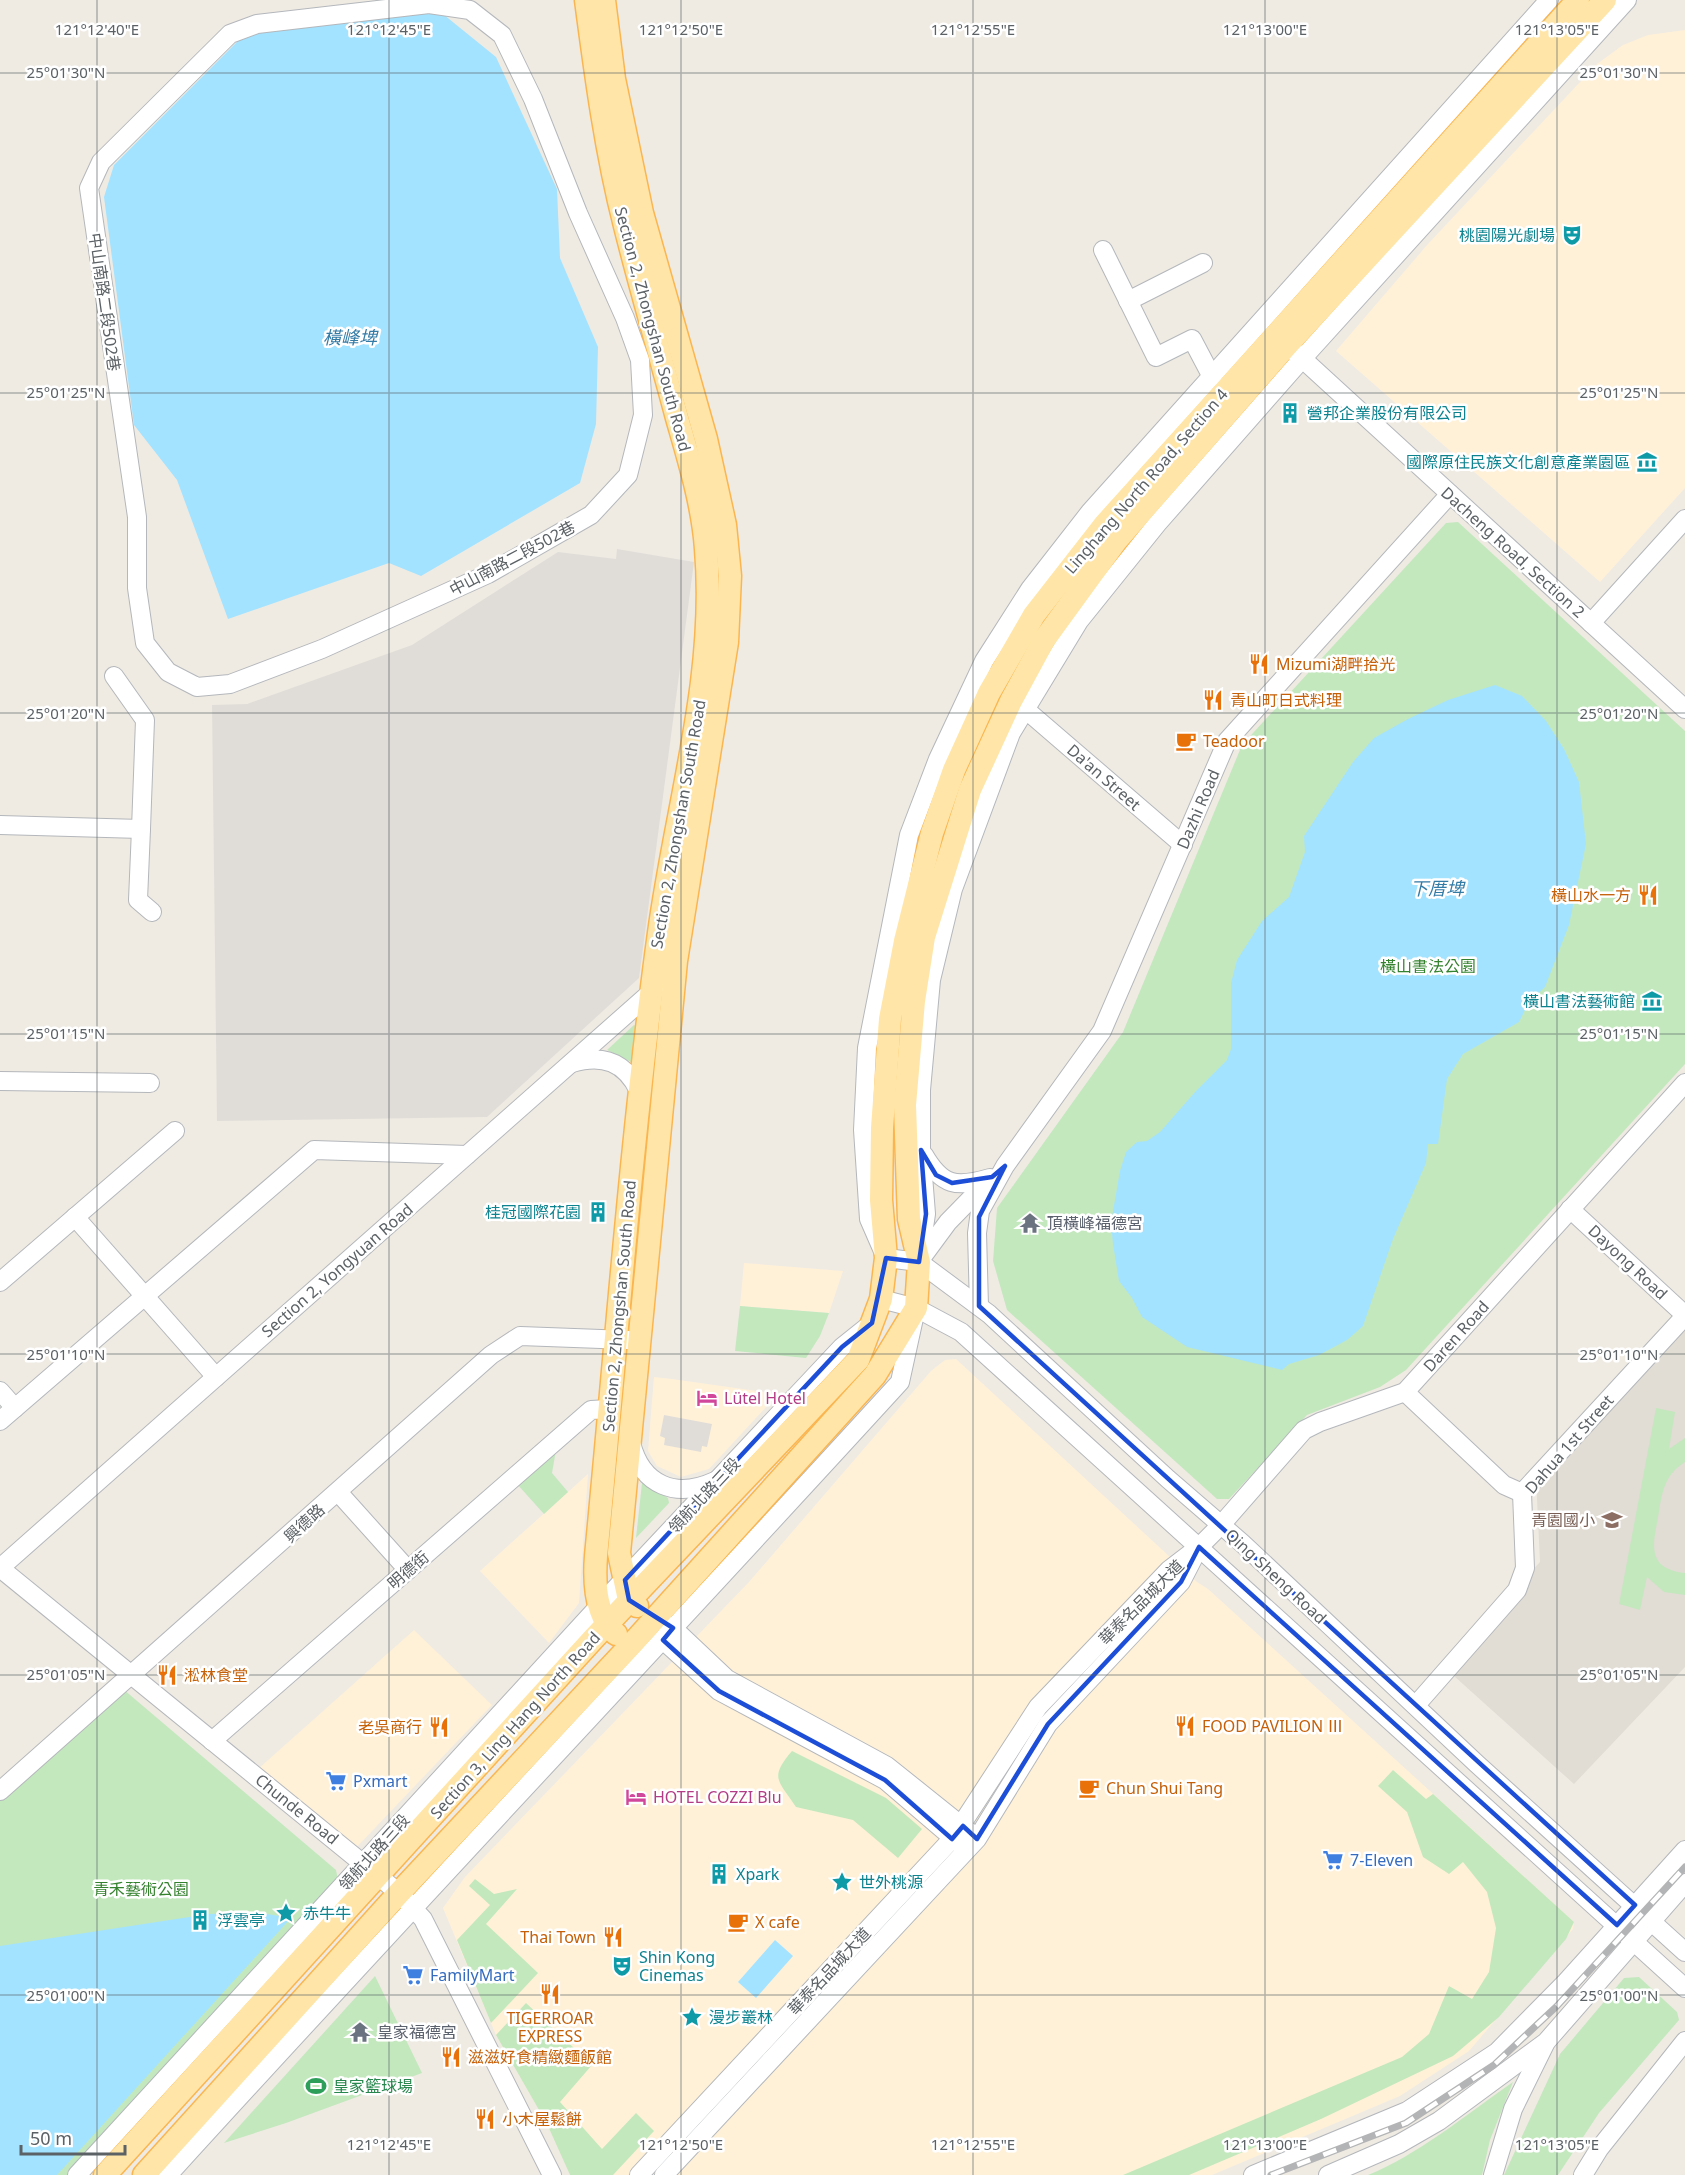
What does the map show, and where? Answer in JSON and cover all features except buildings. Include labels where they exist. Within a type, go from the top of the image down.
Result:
[{"type":"main road","name":"Section 2, Zhongshan South Road","points":[[586,0],[603,115],[624,223],[696,488],[706,546],[706,650],[663,903],[639,1091],[594,1572],[602,1616]]},
{"type":"main road","name":"Section 2, Zhongshan South Road","points":[[604,0],[614,79],[642,213],[706,439],[725,525],[730,576],[727,642],[674,972],[619,1552],[627,1590]]},
{"type":"main road","name":"Linghang North Road, Section 4","points":[[916,1308],[919,1262],[909,1219],[905,1105],[914,1001],[924,937],[969,790],[1011,701],[1044,640],[1082,584],[1116,541],[1281,340],[1578,0]]},
{"type":"main road","name":"Linghang North Road, Section 4","points":[[886,1258],[881,1209],[881,1164],[890,1019],[905,940],[932,833],[954,770],[989,693],[1034,615],[1105,524],[1605,0]]},
{"type":"main road","name":"Section 3, Ling Hang North Road","points":[[105,2175],[371,1869],[602,1616],[858,1360],[881,1299],[886,1258]]},
{"type":"main road","name":"Section 3, Ling Hang North Road","points":[[144,2175],[405,1900],[630,1646],[664,1629],[875,1375],[916,1308]]},
{"type":"main road","points":[[627,1590],[664,1629]]},
{"type":"main road","points":[[602,1616],[630,1646]]},
{"type":"street","name":"Linghang North Road, Section 4","points":[[919,1262],[926,1214],[921,1150],[921,1090],[931,980],[953,889],[1011,733],[1079,621],[1157,524],[1281,340],[1550,0]]},
{"type":"street","name":"Linghang North Road, Section 4","points":[[886,1258],[869,1219],[863,1130],[867,1048],[909,835],[938,759],[984,661],[1030,589],[1090,512],[1212,377],[1281,340],[1627,0]]},
{"type":"street","name":"中山南路二段502巷","points":[[429,4],[470,9],[502,35],[533,99],[578,213],[625,318],[640,360],[643,415],[628,475],[591,515],[488,574],[322,649],[230,684],[198,687],[168,672],[145,643],[137,588],[137,517],[89,188],[101,162],[230,33],[257,24],[429,4]]},
{"type":"street","points":[[1103,250],[1156,357],[1192,339],[1212,377]]},
{"type":"street","points":[[1128,301],[1203,263]]},
{"type":"street","name":"Dacheng Road, Section 2","points":[[1281,340],[1685,709]]},
{"type":"street","name":"Dazhi Road","points":[[919,1262],[948,1222],[998,1171],[1102,1031],[1227,741],[1450,494]]},
{"type":"street","points":[[1591,623],[1685,519]]},
{"type":"street","points":[[114,676],[145,720],[138,900],[152,912]]},
{"type":"street","name":"Da'an Street","points":[[1025,709],[1182,845]]},
{"type":"street","points":[[0,825],[141,829]]},
{"type":"street","name":"Section 2, Yongyuan Road","points":[[0,1568],[674,972]]},
{"type":"street","points":[[571,1063],[591,1057],[609,1061],[633,1079],[639,1091]]},
{"type":"street","points":[[0,1081],[150,1083]]},
{"type":"street","name":"Daren Road","points":[[1199,1547],[1304,1430],[1320,1422],[1405,1392],[1685,1083]]},
{"type":"street","points":[[0,1282],[175,1131]]},
{"type":"street","points":[[0,1421],[314,1150],[467,1155]]},
{"type":"street","points":[[921,1150],[936,1175],[952,1183],[970,1184],[998,1171]]},
{"type":"street","name":"Dazhi Road","points":[[979,1306],[976,1266],[979,1217],[998,1171]]},
{"type":"street","name":"Dayong Road","points":[[1570,1209],[1685,1315]]},
{"type":"street","points":[[75,1217],[216,1377]]},
{"type":"street","name":"Qing Sheng Road","points":[[886,1258],[919,1262],[979,1306],[1685,1952]]},
{"type":"street","name":"Qing Sheng Road","points":[[881,1299],[916,1308],[961,1332],[1685,1988]]},
{"type":"street","name":"Dahua 1st Street","points":[[1416,1705],[1517,1590],[1525,1568],[1522,1493],[1685,1315]]},
{"type":"street","name":"領航北路三段","points":[[627,1590],[717,1480],[842,1347],[872,1323]]},
{"type":"street","name":"興德路","points":[[0,1791],[132,1677],[491,1355],[520,1336],[639,1341]]},
{"type":"street","points":[[0,1391],[15,1408]]},
{"type":"street","points":[[1405,1392],[1504,1485],[1522,1493]]},
{"type":"street","name":"明德街","points":[[212,1741],[591,1410],[609,1409]]},
{"type":"street","points":[[629,1438],[634,1456],[643,1472],[660,1485],[681,1490],[700,1488],[717,1480]]},
{"type":"street","points":[[338,1492],[408,1570]]},
{"type":"street","name":"華泰名品城大道","points":[[639,2175],[958,1832],[1038,1707],[1169,1570],[1199,1547]]},
{"type":"street","name":"華泰名品城大道","points":[[664,2175],[972,1845],[1048,1724],[1181,1582],[1199,1547]]},
{"type":"street","name":"Chunde Road","points":[[0,1568],[371,1869],[423,1919],[552,2175]]},
{"type":"street","points":[[168,2175],[405,1900],[664,1629],[719,1691],[885,1780],[958,1832],[972,1845]]},
{"type":"street","points":[[1253,2175],[1407,2111],[1497,2052],[1685,1850]]},
{"type":"street","name":"領航北路三段","points":[[77,2175],[371,1869]]},
{"type":"street","points":[[1328,2175],[1399,2144],[1439,2121],[1546,2042],[1685,1883]]},
{"type":"street","points":[[1583,2175],[1599,2149],[1685,2041]]},
{"type":"street","points":[[1493,2175],[1514,2109],[1546,2042]]},
{"type":"highlighted area","points":[[921,1150],[936,1175],[952,1183],[992,1177],[1005,1166],[979,1217],[979,1306],[1635,1905],[1617,1925],[1199,1547],[1181,1582],[1048,1724],[977,1839],[963,1826],[952,1839],[885,1780],[719,1691],[663,1640],[673,1628],[629,1600],[625,1580],[842,1347],[872,1323],[886,1258],[919,1262],[926,1214]]},
{"type":"shaded area","points":[[1685,30],[1685,488],[1600,582],[1336,351],[1428,244],[1597,64],[1623,45],[1648,35]]},
{"type":"shaded area","points":[[617,549],[694,562],[639,978],[487,1117],[217,1121],[212,705],[247,704],[412,645],[558,552],[616,559]]},
{"type":"shaded area","points":[[744,1263],[843,1271],[829,1313],[740,1306]]},
{"type":"shaded area","name":"青園國小","points":[[1685,1317],[1685,1667],[1574,1784],[1444,1667],[1540,1562],[1536,1477]]},
{"type":"shaded area","points":[[956,1359],[1197,1582],[1208,1589],[1574,1922],[1573,1929],[1469,2051],[1400,2096],[1212,2175],[570,2175],[547,2124],[496,2035],[443,1908],[465,1877],[749,1582],[931,1371],[945,1360]]},
{"type":"shaded area","points":[[654,1377],[778,1394],[709,1469],[681,1477],[657,1466],[648,1451]]},
{"type":"shaded area","points":[[664,1415],[712,1424],[707,1447],[702,1446],[701,1452],[664,1445],[665,1438],[660,1436]]},
{"type":"shaded area","points":[[588,1474],[579,1603],[549,1643],[480,1571]]},
{"type":"shaded area","points":[[414,1630],[492,1705],[355,1849],[258,1769]]},
{"type":"green space","name":"橫山書法公園","points":[[1458,522],[1685,731],[1685,1064],[1406,1370],[1380,1387],[1307,1415],[1229,1499],[1217,1499],[1007,1310],[993,1261],[997,1208],[1123,1032],[1242,745],[1446,523]]},
{"type":"green space","points":[[634,1025],[637,1027],[631,1062],[607,1050]]},
{"type":"green space","points":[[740,1306],[829,1313],[820,1336],[806,1358],[735,1351]]},
{"type":"green space","points":[[1656,1408],[1675,1412],[1669,1449],[1685,1438],[1685,1462],[1672,1473],[1662,1493],[1654,1547],[1655,1555],[1664,1567],[1685,1573],[1685,1595],[1664,1592],[1647,1577],[1640,1610],[1619,1604]]},
{"type":"green space","points":[[556,1450],[552,1473],[568,1492],[544,1514],[517,1484]]},
{"type":"green space","points":[[642,1483],[668,1498],[669,1503],[636,1538]]},
{"type":"green space","name":"青禾藝術公園","points":[[123,1689],[336,1870],[338,1880],[71,2175],[0,2175],[0,1796]]},
{"type":"green space","points":[[792,1751],[886,1798],[922,1829],[898,1858],[853,1820],[796,1807],[781,1785],[778,1773]]},
{"type":"green space","points":[[1393,1770],[1426,1799],[1433,1794],[1574,1922],[1566,1939],[1499,2017],[1453,2056],[1321,2119],[1189,2175],[1123,2175],[1402,2057],[1429,2034],[1449,1986],[1472,1999],[1489,1972],[1496,1928],[1487,1892],[1463,1862],[1449,1874],[1423,1857],[1407,1812],[1378,1786]]},
{"type":"green space","points":[[475,1879],[494,1894],[517,1889],[486,1924],[538,1973],[491,2023],[457,1940],[490,1905],[469,1886]]},
{"type":"green space","points":[[375,1976],[422,2073],[286,2123],[224,2143]]},
{"type":"green space","points":[[1639,1977],[1677,2012],[1679,2020],[1599,2113],[1558,2175],[1504,2175],[1560,2054],[1624,1978]]},
{"type":"green space","points":[[526,2003],[592,2065],[560,2102],[602,2149],[636,2113],[654,2131],[613,2175],[570,2175],[547,2124],[496,2035]]},
{"type":"green space","points":[[1513,2082],[1490,2140],[1482,2175],[1368,2175],[1424,2145]]},
{"type":"water","name":"橫峰埤","points":[[438,10],[496,57],[557,189],[560,258],[598,347],[596,424],[580,483],[421,576],[389,563],[228,619],[177,480],[134,425],[104,197],[114,165],[244,35]]},
{"type":"water","name":"下厝埤","points":[[1495,685],[1522,696],[1546,721],[1564,749],[1579,782],[1586,844],[1569,925],[1545,987],[1529,1002],[1519,1022],[1463,1054],[1447,1079],[1438,1144],[1428,1144],[1426,1163],[1393,1239],[1363,1326],[1347,1340],[1319,1355],[1289,1364],[1282,1370],[1187,1347],[1142,1317],[1132,1298],[1119,1281],[1111,1223],[1120,1171],[1126,1152],[1137,1142],[1147,1141],[1160,1132],[1227,1060],[1231,1049],[1231,983],[1237,960],[1262,921],[1289,897],[1305,852],[1304,836],[1353,762],[1374,738],[1408,719],[1448,700]]},
{"type":"water","points":[[261,1913],[291,1918],[57,2175],[0,2175],[0,1946],[209,1914]]},
{"type":"water","points":[[775,1940],[793,1956],[756,1998],[738,1982]]},
{"type":"railway","points":[[1271,2175],[1406,2123],[1494,2065],[1557,2006],[1685,1867]]},
{"type":"place","name":"桃園陽光劇場","points":[[1572,235]]},
{"type":"place","name":"營邦企業股份有限公司","points":[[1290,413]]},
{"type":"place","name":"國際原住民族文化創意產業園區","points":[[1647,462]]},
{"type":"place","name":"Mizumi湖畔拾光","points":[[1259,664]]},
{"type":"place","name":"青山町日式料理","points":[[1213,700]]},
{"type":"place","name":"Teadoor","points":[[1186,741]]},
{"type":"place","name":"橫山水一方","points":[[1648,895]]},
{"type":"place","name":"橫山書法藝術館","points":[[1652,1001]]},
{"type":"place","name":"桂冠國際花園","points":[[598,1212]]},
{"type":"place","name":"頂橫峰福德宮","points":[[1030,1223]]},
{"type":"place","name":"Lütel Hotel","points":[[707,1398]]},
{"type":"place","name":"青園國小","points":[[1612,1520]]},
{"type":"place","name":"淞林食堂","points":[[167,1675]]},
{"type":"place","name":"FOOD PAVILION Ⅲ","points":[[1185,1726]]},
{"type":"place","name":"老吳商行","points":[[439,1727]]},
{"type":"place","name":"Pxmart","points":[[336,1781]]},
{"type":"place","name":"Chun Shui Tang","points":[[1089,1788]]},
{"type":"place","name":"HOTEL COZZI Blu","points":[[636,1797]]},
{"type":"place","name":"7-Eleven","points":[[1333,1860]]},
{"type":"place","name":"Xpark","points":[[719,1874]]},
{"type":"place","name":"世外桃源","points":[[842,1882]]},
{"type":"place","name":"赤牛牛","points":[[286,1913]]},
{"type":"place","name":"浮雲亭","points":[[200,1920]]},
{"type":"place","name":"X cafe","points":[[738,1922]]},
{"type":"place","name":"Thai Town","points":[[613,1937]]},
{"type":"place","name":"Shin Kong Cinemas","points":[[622,1966]]},
{"type":"place","name":"FamilyMart","points":[[413,1975]]},
{"type":"place","name":"TIGERROAR EXPRESS","points":[[550,1994]]},
{"type":"place","name":"漫步叢林","points":[[692,2017]]},
{"type":"place","name":"皇家福德宮","points":[[360,2032]]},
{"type":"place","name":"滋滋好食精緻麵飯館","points":[[451,2057]]},
{"type":"place","name":"皇家籃球場","points":[[316,2086]]},
{"type":"place","name":"小木屋鬆餅","points":[[485,2119]]}]
